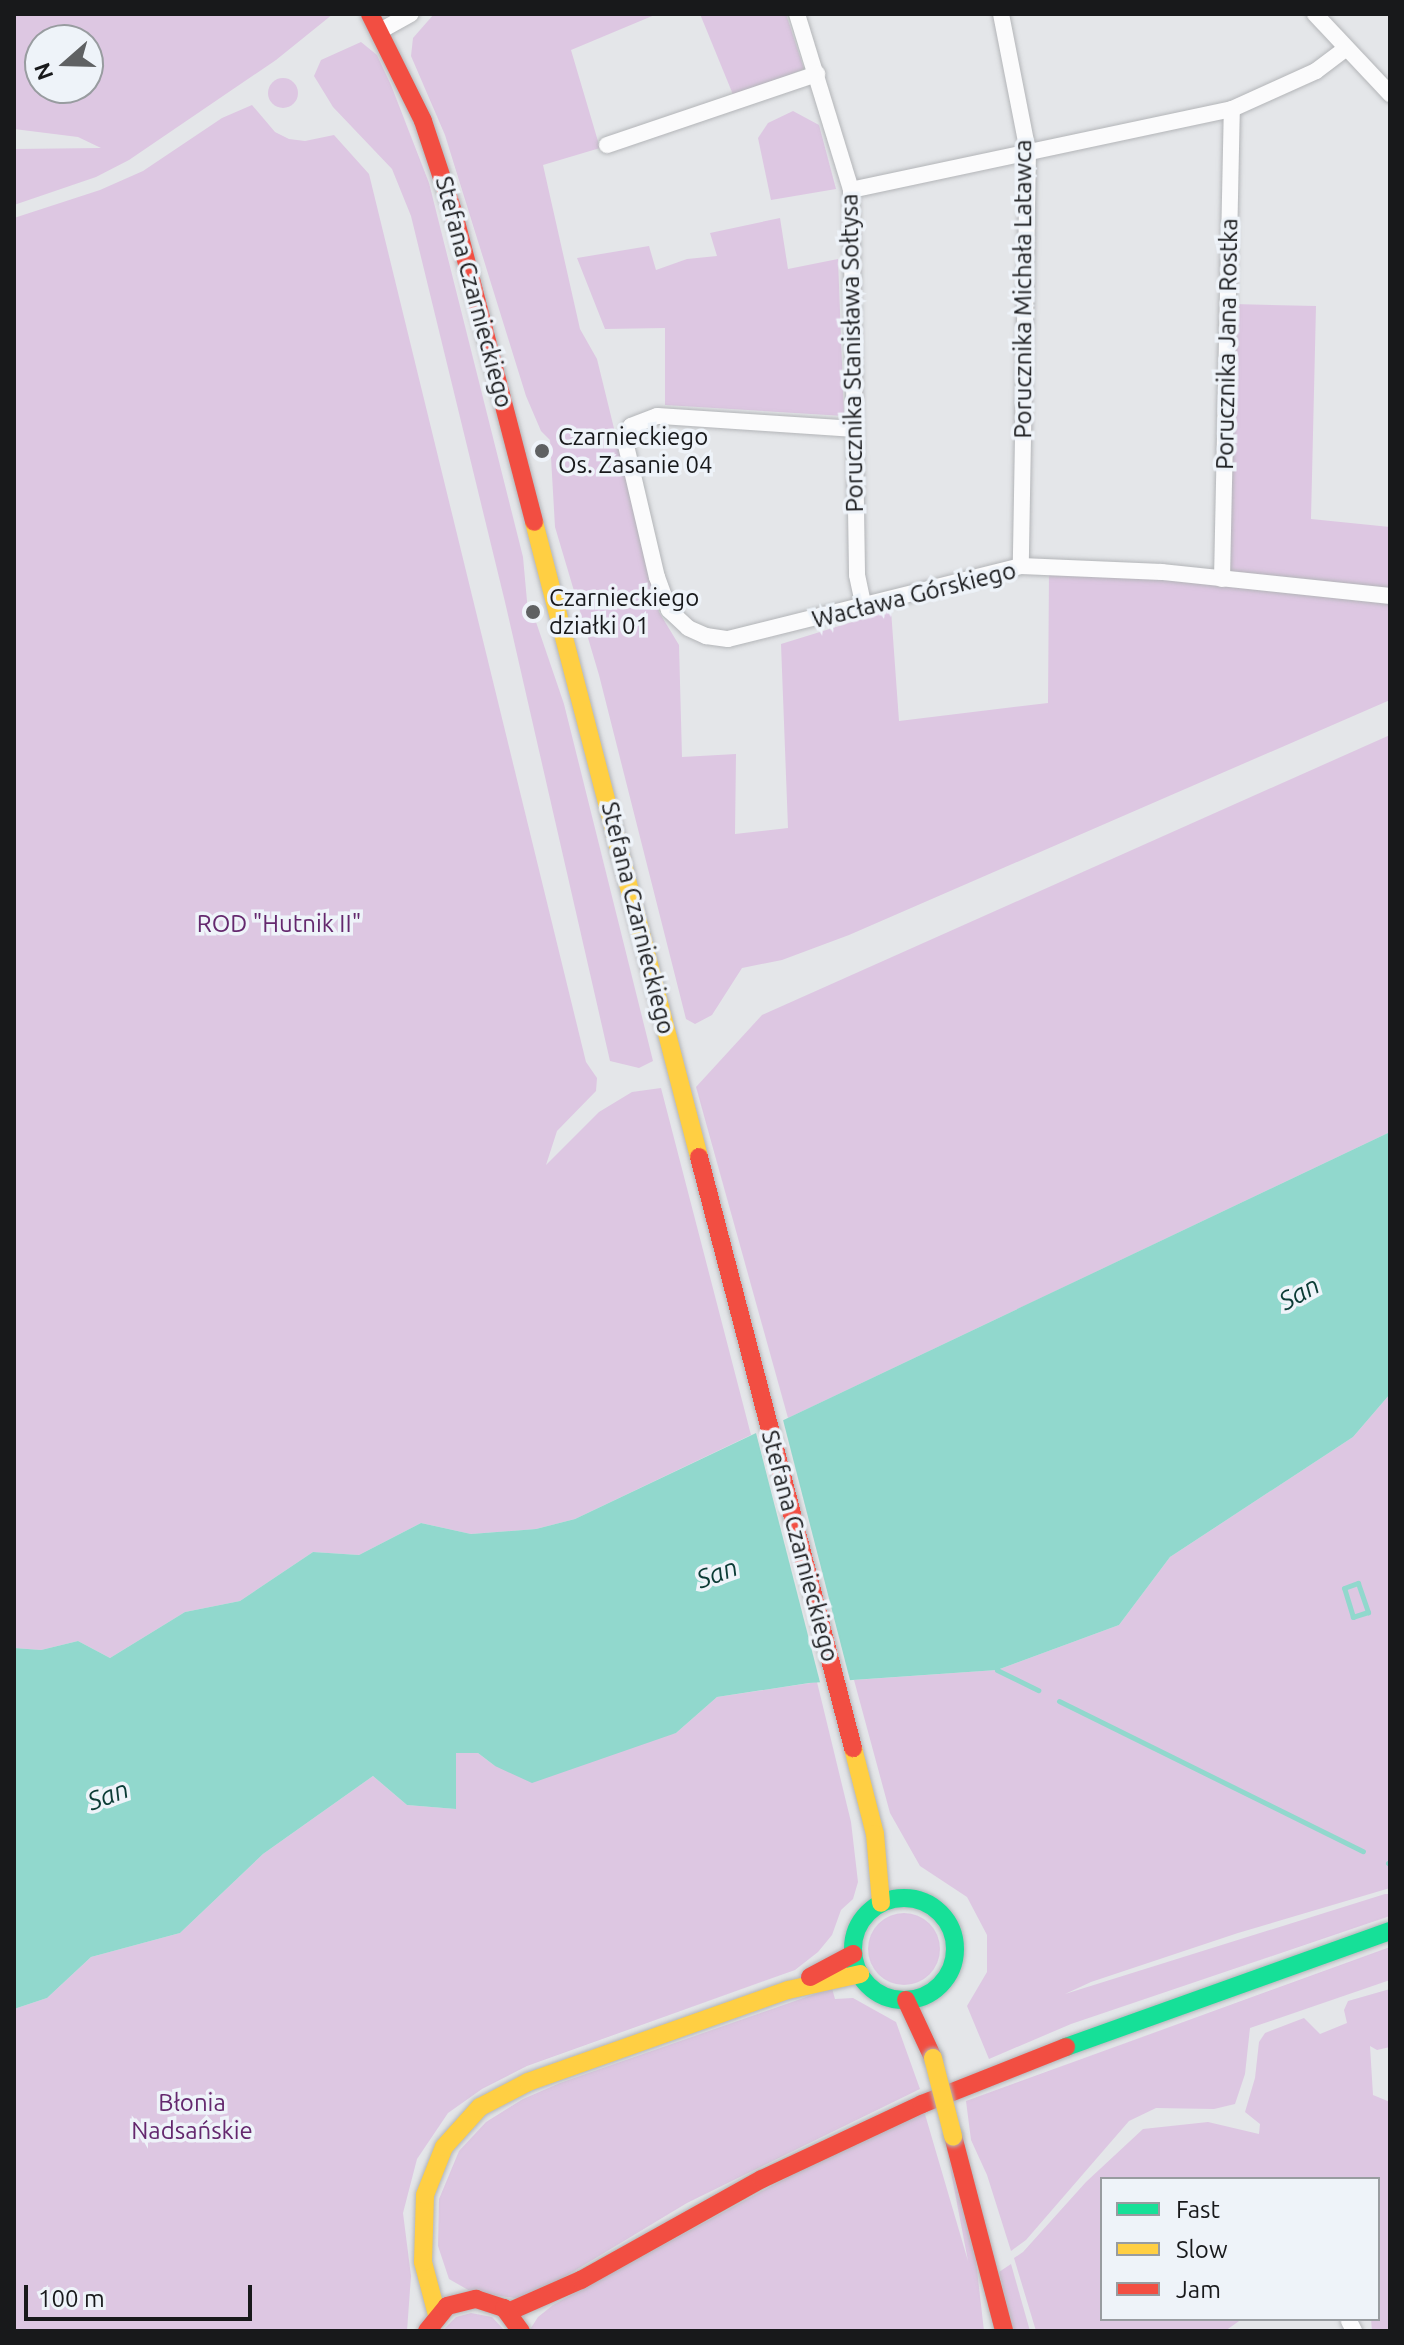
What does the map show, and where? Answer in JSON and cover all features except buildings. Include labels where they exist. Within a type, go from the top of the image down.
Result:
[{"type":"street","name":"Stefana Czarnieckiego","points":[[370,14],[423,121],[454,214],[875,1834],[902,1898]]},
{"type":"street","points":[[380,31],[411,14]]},
{"type":"street","name":"Porucznika Stanisława Sołtysa","points":[[797,14],[851,190],[857,575],[863,603]]},
{"type":"street","name":"Porucznika Michała Latawca","points":[[1001,14],[1028,151],[1021,566]]},
{"type":"street","points":[[1315,14],[1390,94]]},
{"type":"street","points":[[851,190],[1232,109],[1316,71],[1346,48]]},
{"type":"street","points":[[607,145],[817,74]]},
{"type":"street","name":"Porucznika Jana Rostka","points":[[1222,579],[1232,109]]},
{"type":"street","name":"Wacława Górskiego","points":[[855,429],[657,416],[631,426],[625,441],[657,577],[669,610],[688,628],[706,636],[728,639],[789,627],[863,603],[1021,566],[1222,579],[1390,596]]},
{"type":"street","name":"Stefana Czarnieckiego","points":[[875,1834],[881,1903]]},
{"type":"street","points":[[902,1898],[919,1900],[935,1908],[954,1936],[955,1953],[950,1970],[940,1984],[926,1994],[906,2000],[880,1993],[860,1974],[853,1954],[859,1924],[881,1903],[902,1898]]},
{"type":"street","points":[[508,2312],[581,2280],[762,2179],[935,2098],[1121,2025],[1390,1931]]},
{"type":"street","points":[[788,1990],[853,1954]]},
{"type":"street","points":[[432,2323],[424,2272],[423,2203],[434,2166],[457,2128],[486,2102],[528,2082],[788,1990],[860,1974]]},
{"type":"street","points":[[926,1994],[933,2058],[1004,2331]]},
{"type":"street","points":[[906,2000],[933,2058]]},
{"type":"street","points":[[422,2233],[438,2275],[459,2301]]},
{"type":"street","points":[[432,2323],[459,2301],[482,2299],[508,2312],[523,2331],[581,2280]]},
{"type":"green space","points":[[14,14],[333,14],[276,60],[129,160],[96,177],[14,205],[14,149],[101,148],[78,137],[14,129]]},
{"type":"green space","points":[[434,14],[657,14],[571,50],[600,148],[543,165],[580,329],[597,359],[659,612],[679,645],[682,757],[736,754],[735,834],[788,828],[781,644],[891,610],[899,721],[1048,703],[1049,572],[1204,582],[1390,603],[1390,700],[849,935],[782,960],[742,968],[712,1015],[695,1024],[686,1019],[599,675],[555,527],[550,440],[541,431],[526,396],[445,135],[411,56],[413,38]]},
{"type":"green space","points":[[700,14],[786,14],[804,69],[734,97]]},
{"type":"green space","points":[[361,42],[377,55],[429,183],[523,557],[528,612],[536,622],[564,704],[653,1061],[639,1068],[610,1061],[505,602],[411,216],[392,169],[333,107],[314,76],[321,60]]},
{"type":"green space","points":[[283,78],[294,82],[298,93],[294,104],[283,108],[272,104],[268,93],[272,82]]},
{"type":"green space","name":"ROD \"Hutnik II\"","points":[[252,105],[275,132],[289,139],[305,141],[334,135],[369,174],[586,1062],[597,1078],[596,1091],[557,1131],[546,1165],[599,1112],[632,1092],[661,1088],[751,1435],[575,1519],[536,1529],[471,1534],[421,1523],[359,1555],[313,1552],[240,1601],[185,1612],[110,1658],[78,1641],[41,1650],[14,1648],[14,218],[100,190],[143,171],[222,118]]},
{"type":"green space","points":[[793,111],[819,125],[836,189],[771,200],[758,138],[768,123]]},
{"type":"green space","points":[[780,218],[788,269],[838,259],[844,416],[665,405],[665,328],[605,329],[577,258],[649,246],[656,270],[687,259],[717,256],[710,233]]},
{"type":"green space","points":[[1233,304],[1316,306],[1311,519],[1390,527],[1390,590],[1227,573]]},
{"type":"green space","points":[[1390,735],[1390,1132],[788,1418],[696,1087],[762,1015]]},
{"type":"green space","points":[[1390,1394],[1390,1888],[1238,1933],[1091,1982],[1065,1994],[1385,1894],[1390,1894],[1390,1916],[1071,2024],[989,2059],[967,2006],[987,1972],[987,1935],[967,1897],[920,1866],[890,1813],[854,1680],[997,1670],[1119,1625],[1170,1557],[1353,1437]]},
{"type":"green space","name":"Błonia Nadsańskie","points":[[817,1682],[851,1822],[858,1882],[853,1899],[841,1910],[832,1935],[818,1952],[795,1970],[527,2066],[482,2089],[448,2113],[417,2159],[403,2213],[411,2276],[407,2331],[14,2331],[14,2009],[47,1998],[91,1957],[180,1933],[263,1854],[373,1776],[407,1805],[456,1809],[456,1753],[478,1753],[495,1766],[676,1733],[717,1697]]},
{"type":"green space","points":[[911,1913],[930,1923],[938,1935],[938,1963],[930,1975],[918,1983],[897,1985],[878,1975],[870,1963],[868,1942],[878,1923],[890,1915]]},
{"type":"green space","points":[[1390,1947],[1390,1980],[1250,2028],[1245,2074],[1235,2104],[1214,2109],[1156,2108],[1129,2121],[1026,2240],[1011,2251],[987,2175],[971,2140],[966,2101]]},
{"type":"green space","points":[[832,1988],[835,1999],[853,1998],[896,2022],[920,2089],[687,2203],[526,2300],[470,2291],[449,2279],[438,2246],[439,2199],[459,2151],[486,2122],[523,2099],[560,2083]]},
{"type":"green space","points":[[1390,1989],[1390,2047],[1377,2050],[1370,2046],[1373,2095],[1390,2102],[1390,2331],[1372,2331],[1371,2321],[1380,2321],[1380,2177],[1100,2177],[1100,2321],[1239,2321],[1225,2331],[1036,2331],[1014,2258],[1023,2252],[1086,2182],[1143,2129],[1208,2122],[1259,2134],[1260,2124],[1245,2112],[1255,2078],[1259,2042],[1265,2033],[1304,2018],[1320,2034],[1347,2023],[1344,2010],[1348,2001]]},
{"type":"green space","points":[[922,2104],[968,2261],[946,2146],[976,2261],[984,2331],[529,2331],[538,2317],[553,2305]]},
{"type":"green space","points":[[1011,2264],[1030,2331],[1013,2331],[999,2272]]},
{"type":"green space","points":[[471,2313],[492,2317],[505,2331],[442,2331],[456,2317]]},
{"type":"water","name":"San","points":[[1390,1132],[1390,1394],[1353,1437],[1170,1557],[1119,1625],[997,1670],[809,1683],[717,1697],[676,1733],[532,1783],[495,1766],[478,1753],[456,1753],[456,1809],[407,1805],[373,1776],[263,1854],[180,1933],[91,1957],[47,1998],[14,2009],[14,1648],[41,1650],[78,1641],[110,1658],[185,1612],[240,1601],[313,1552],[359,1555],[421,1523],[471,1534],[536,1529],[575,1519]]},
{"type":"pier","points":[[782,1416],[851,1684],[821,1686],[755,1429]]},
{"type":"waterway","points":[[1358,1583],[1368,1612],[1353,1617],[1344,1588],[1358,1583]]},
{"type":"waterway","points":[[997,1670],[1038,1690]]},
{"type":"waterway","points":[[1059,1701],[1363,1851]]},
{"type":"traffic: fast","points":[[904,1898],[923,1902],[940,1913],[951,1930],[955,1949],[951,1968],[940,1985],[923,1996],[904,2000],[885,1996],[868,1985],[857,1968],[853,1949],[857,1930],[868,1913],[885,1902],[904,1898]]},
{"type":"traffic: fast","points":[[1066,2047],[1390,1931]]},
{"type":"traffic: slow","points":[[534,522],[699,1157]]},
{"type":"traffic: slow","points":[[853,1748],[875,1834],[881,1903]]},
{"type":"traffic: slow","points":[[437,2315],[423,2262],[425,2195],[444,2147],[480,2107],[528,2082],[788,1990],[860,1974]]},
{"type":"traffic: slow","points":[[933,2058],[953,2136]]},
{"type":"traffic: jam","points":[[370,14],[423,121],[454,214],[534,522]]},
{"type":"traffic: jam","points":[[699,1157],[853,1748]]},
{"type":"traffic: jam","points":[[810,1977],[853,1954]]},
{"type":"traffic: jam","points":[[906,2000],[933,2058]]},
{"type":"traffic: jam","points":[[508,2312],[581,2280],[762,2179],[922,2104],[1066,2047]]},
{"type":"traffic: jam","points":[[953,2136],[1004,2331]]},
{"type":"traffic: jam","points":[[427,2331],[447,2306],[476,2299],[504,2308],[521,2331]]},
{"type":"place","name":"Czarnieckiego Os. Zasanie 04","points":[[542,451]]},
{"type":"place","name":"Czarnieckiego działki 01","points":[[533,612]]}]
